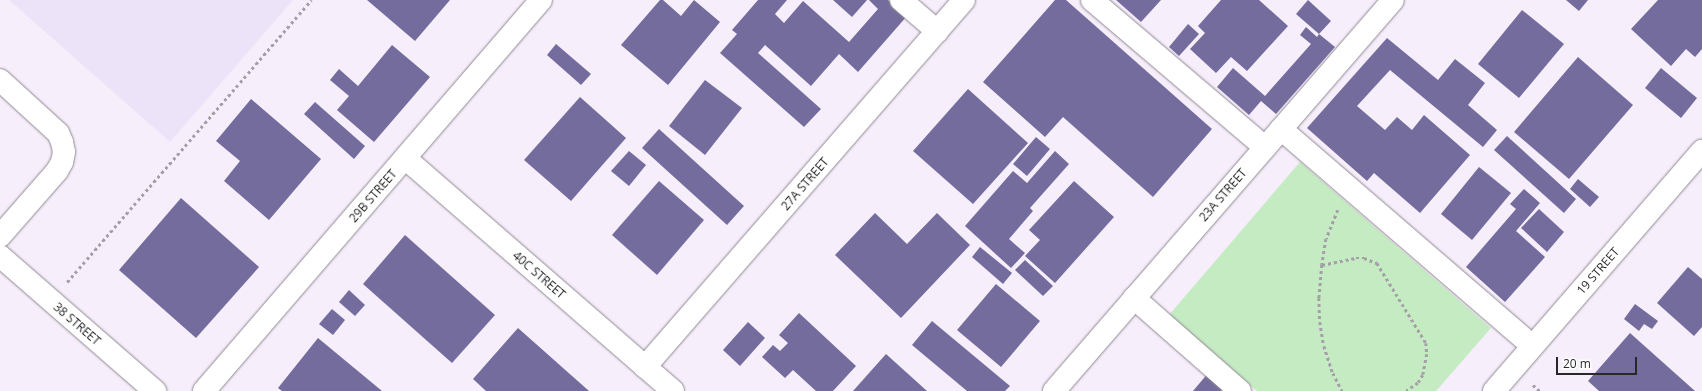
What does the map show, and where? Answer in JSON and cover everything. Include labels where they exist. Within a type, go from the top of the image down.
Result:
[{"type":"street","name":"29B STREET","points":[[204,391],[541,0]]},
{"type":"street","points":[[901,0],[937,31]]},
{"type":"street","name":"27A STREET","points":[[645,367],[964,0]]},
{"type":"street","points":[[1092,0],[1265,147]]},
{"type":"street","name":"23A STREET","points":[[1054,391],[1393,0]]},
{"type":"street","points":[[0,80],[58,133],[64,152],[62,162],[57,171],[0,236]]},
{"type":"street","points":[[1281,129],[1532,346]]},
{"type":"street","name":"19 STREET","points":[[1494,391],[1702,151]]},
{"type":"street","name":"40C STREET","points":[[405,158],[673,391]]},
{"type":"street","name":"38 STREET","points":[[0,256],[155,391]]},
{"type":"street","points":[[1134,298],[1240,391]]},
{"type":"path","points":[[50,300],[311,0]]},
{"type":"path","points":[[1342,391],[1328,360],[1320,322],[1319,298],[1326,239],[1332,223],[1352,190]]},
{"type":"path","points":[[1322,264],[1356,258],[1364,258],[1377,263],[1426,343],[1427,354],[1423,375],[1418,383],[1406,391]]},
{"type":"shaded area","points":[[9,0],[293,0],[170,142]]},
{"type":"green space","points":[[1300,162],[1491,328],[1436,391],[1257,391],[1169,315]]},
{"type":"building","points":[[367,0],[450,0],[415,41]]},
{"type":"building","points":[[660,0],[663,0],[681,16],[694,0],[720,22],[668,85],[621,45]]},
{"type":"building","points":[[758,0],[787,0],[775,14],[784,23],[803,1],[849,42],[878,9],[869,0],[888,0],[907,16],[858,72],[839,54],[811,86],[765,45],[758,53],[821,109],[804,127],[720,53],[737,34],[732,30]]},
{"type":"building","points":[[833,0],[867,0],[852,17]]},
{"type":"building","points":[[1055,0],[1066,0],[1212,129],[1153,197],[1063,117],[1045,137],[983,82]]},
{"type":"building","points":[[1116,0],[1161,0],[1141,22]]},
{"type":"building","points":[[1221,0],[1259,0],[1288,26],[1247,71],[1231,57],[1216,73],[1190,49],[1205,33],[1198,26]]},
{"type":"building","points":[[1308,0],[1331,21],[1319,34],[1296,14]]},
{"type":"building","points":[[1566,0],[1588,0],[1579,11]]},
{"type":"building","points":[[1658,0],[1702,0],[1702,49],[1695,57],[1686,49],[1671,66],[1631,29]]},
{"type":"building","points":[[1522,10],[1564,44],[1519,98],[1478,64]]},
{"type":"building","points":[[1188,24],[1199,34],[1179,56],[1169,47]]},
{"type":"building","points":[[1306,27],[1317,37],[1319,34],[1335,47],[1276,114],[1261,101],[1249,115],[1217,87],[1233,68],[1265,96],[1311,44],[1300,35]]},
{"type":"building","points":[[1387,38],[1438,80],[1455,59],[1485,83],[1468,105],[1497,130],[1483,147],[1390,70],[1357,106],[1385,130],[1397,117],[1412,130],[1424,115],[1470,155],[1420,213],[1374,173],[1367,181],[1307,128]]},
{"type":"building","points":[[556,44],[591,74],[581,85],[547,55]]},
{"type":"building","points":[[392,45],[430,77],[374,142],[337,110],[349,96],[330,80],[339,69],[358,86]]},
{"type":"building","points":[[1578,57],[1633,105],[1569,179],[1514,132]]},
{"type":"building","points":[[1661,68],[1697,98],[1681,118],[1645,88]]},
{"type":"building","points":[[705,80],[742,108],[705,155],[669,126]]},
{"type":"building","points":[[968,89],[1028,143],[973,204],[913,151]]},
{"type":"building","points":[[580,97],[626,138],[571,201],[524,160]]},
{"type":"building","points":[[251,99],[321,159],[269,220],[224,181],[240,161],[216,141]]},
{"type":"building","points":[[315,102],[365,146],[354,159],[304,114]]},
{"type":"building","points":[[659,129],[744,206],[727,225],[642,148]]},
{"type":"building","points":[[1507,136],[1576,199],[1564,213],[1494,150]]},
{"type":"building","points":[[1036,137],[1050,149],[1027,176],[1013,164]]},
{"type":"building","points":[[629,151],[646,165],[629,186],[611,171]]},
{"type":"building","points":[[1055,151],[1069,164],[1030,208],[1033,211],[1009,239],[1025,253],[1011,268],[965,226],[1013,171],[1027,183]]},
{"type":"building","points":[[1479,167],[1511,193],[1472,240],[1441,214]]},
{"type":"building","points":[[1578,179],[1599,197],[1590,207],[1570,189]]},
{"type":"building","points":[[659,181],[704,220],[657,275],[612,235]]},
{"type":"building","points":[[1074,181],[1114,217],[1055,283],[1025,256],[1040,240],[1029,230]]},
{"type":"building","points":[[1524,189],[1540,203],[1516,231],[1545,257],[1505,302],[1466,267],[1516,209],[1510,204]]},
{"type":"building","points":[[181,198],[259,267],[196,338],[119,270]]},
{"type":"building","points":[[1539,209],[1564,232],[1547,252],[1521,228]]},
{"type":"building","points":[[875,213],[907,244],[937,213],[970,245],[901,318],[835,255]]},
{"type":"building","points":[[405,235],[495,315],[452,363],[363,284]]},
{"type":"building","points":[[980,247],[1012,273],[1003,284],[972,257]]},
{"type":"building","points":[[1025,260],[1053,286],[1043,296],[1015,270]]},
{"type":"building","points":[[1688,267],[1702,279],[1702,327],[1694,336],[1657,303]]},
{"type":"building","points":[[996,284],[1040,321],[1001,367],[957,330]]},
{"type":"building","points":[[349,290],[365,305],[355,316],[339,302]]},
{"type":"building","points":[[1635,304],[1658,321],[1652,329],[1644,324],[1639,331],[1624,319]]},
{"type":"building","points":[[332,309],[345,320],[333,335],[319,324]]},
{"type":"building","points":[[799,313],[856,366],[833,391],[816,391],[793,370],[785,378],[762,357],[773,345],[780,351],[788,343],[779,335]]},
{"type":"building","points":[[932,321],[1010,386],[1005,391],[967,391],[912,345]]},
{"type":"building","points":[[748,322],[765,338],[740,366],[723,350]]},
{"type":"building","points":[[518,328],[589,391],[486,391],[473,379]]},
{"type":"building","points":[[1630,333],[1695,391],[1599,391],[1588,381]]},
{"type":"building","points":[[318,338],[382,391],[282,391],[278,388]]},
{"type":"building","points":[[886,354],[927,391],[853,391]]},
{"type":"building","points":[[1209,372],[1225,386],[1221,391],[1193,391]]}]
